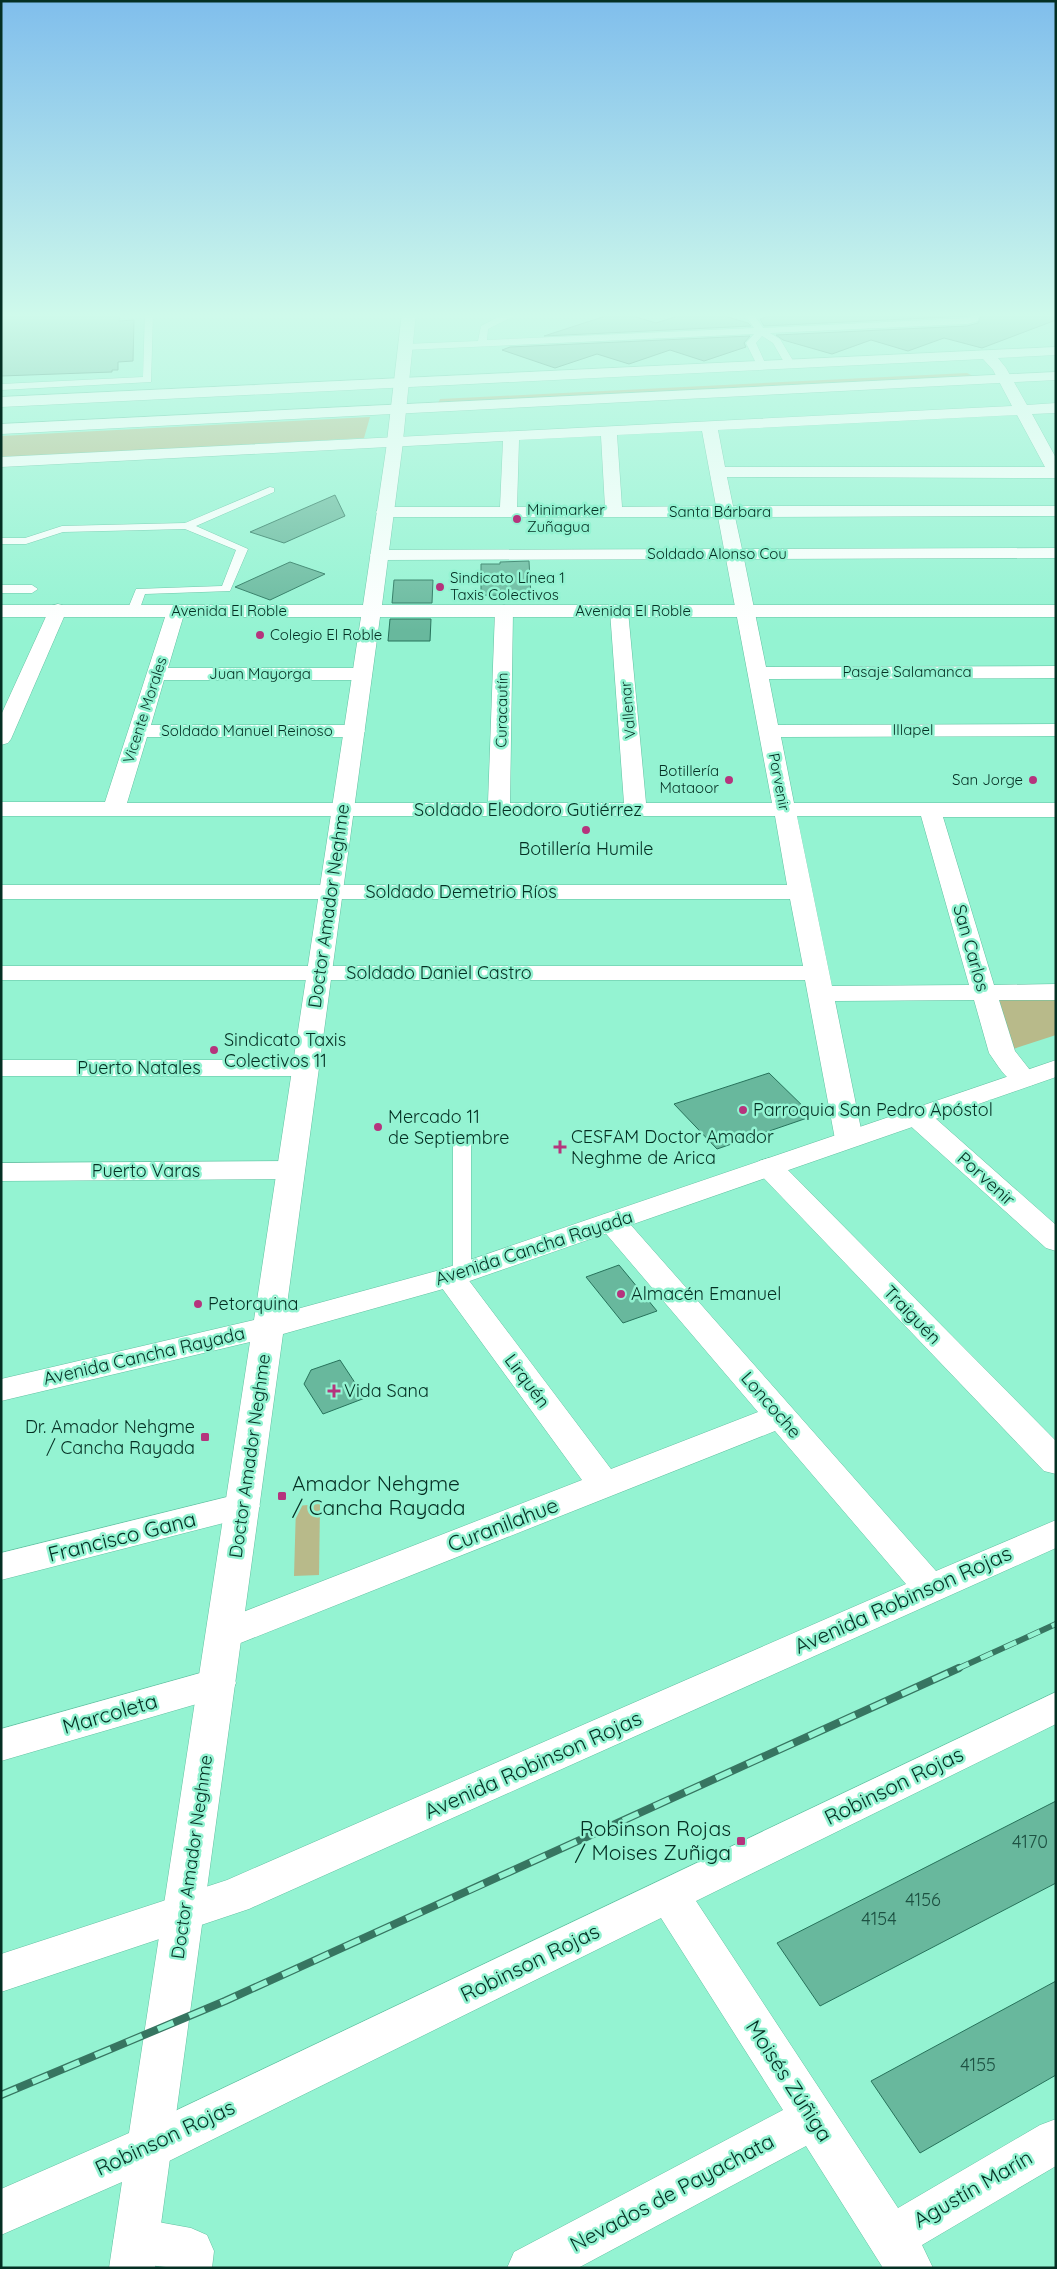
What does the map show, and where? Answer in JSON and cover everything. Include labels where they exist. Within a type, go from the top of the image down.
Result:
[{"type":"street","points":[[1,428],[114,419]]},
{"type":"street","name":"Doctor Amador Neghme","points":[[189,2268],[191,2251],[134,2255],[372,611],[397,419]]},
{"type":"street","points":[[1,462],[849,419]]},
{"type":"street","points":[[718,472],[1055,473],[1027,419]]},
{"type":"street","name":"Porvenir","points":[[710,426],[849,1139]]},
{"type":"street","points":[[609,431],[614,512]]},
{"type":"street","points":[[508,512],[511,436]]},
{"type":"street","name":"Santa Bárbara","points":[[385,512],[1056,511]]},
{"type":"street","name":"Soldado Alonso Cou","points":[[379,555],[1056,553]]},
{"type":"street","name":"Avenida El Roble","points":[[1,610],[1056,610]]},
{"type":"street","points":[[1,739],[58,610]]},
{"type":"street","name":"Vicente Morales","points":[[114,809],[176,611]]},
{"type":"street","name":"Curacautín","points":[[499,810],[504,611]]},
{"type":"street","name":"Vallenar","points":[[619,611],[636,810]]},
{"type":"street","name":"Pasaje Salamanca","points":[[758,673],[1056,672]]},
{"type":"street","name":"Juan Mayorga","points":[[157,674],[362,674]]},
{"type":"street","name":"Illapel","points":[[769,731],[1056,730]]},
{"type":"street","name":"Soldado Manuel Reinoso","points":[[139,731],[354,731]]},
{"type":"street","name":"Soldado Eleodoro Gutiérrez","points":[[1,809],[1056,810]]},
{"type":"street","name":"San Carlos","points":[[930,810],[1002,1053],[1024,1079]]},
{"type":"street","name":"Soldado Demetrio Ríos","points":[[1,892],[801,892]]},
{"type":"street","name":"Soldado Daniel Castro","points":[[1,973],[320,973],[819,983],[984,992],[1056,992]]},
{"type":"street","name":"Puerto Natales","points":[[1,1068],[306,1068]]},
{"type":"street","name":"Avenida Cancha Rayada","points":[[1,1390],[269,1327],[456,1275],[1056,1068]]},
{"type":"street","name":"Porvenir","points":[[916,1116],[1056,1241]]},
{"type":"street","name":"Traiguén","points":[[769,1167],[1056,1462]]},
{"type":"street","name":"Puerto Varas","points":[[3,1179],[291,1170]]},
{"type":"street","name":"Loncoche","points":[[612,1222],[930,1588]]},
{"type":"street","name":"Lirquén","points":[[456,1275],[604,1485]]},
{"type":"street","name":"Curanilahue","points":[[225,1634],[780,1416]]},
{"type":"street","name":"Francisco Gana","points":[[1,1567],[243,1506]]},
{"type":"street","name":"Avenida Robinson Rojas","points":[[1,1974],[184,1914],[282,1876],[1056,1532]]},
{"type":"street","name":"Marcoleta","points":[[1,1745],[218,1683]]},
{"type":"street","name":"Robinson Rojas","points":[[1,2212],[149,2147],[1056,1707]]},
{"type":"street","name":"Moisés Zúñiga","points":[[669,1895],[901,2253]]},
{"type":"street","name":"Nevados de Payachata","points":[[530,2268],[813,2118]]},
{"type":"street","name":"Agustín Marín","points":[[901,2253],[1056,2141]]},
{"type":"lane","points":[[1,542],[26,541],[62,529],[187,526],[270,490]]},
{"type":"lane","points":[[133,611],[140,591],[226,589],[242,549],[187,526]]},
{"type":"lane","points":[[1,589],[32,589]]},
{"type":"lane","points":[[456,1275],[462,1144]]},
{"type":"green space","points":[[333,419],[369,419],[364,438],[1,458],[1,436]]},
{"type":"green space","points":[[1056,997],[1056,1035],[1007,1051],[986,999]]},
{"type":"green space","points":[[320,1504],[319,1575],[294,1576],[296,1506]]},
{"type":"building","points":[[335,495],[345,516],[284,543],[250,532]]},
{"type":"building","points":[[529,561],[531,596],[481,595],[481,564]]},
{"type":"building","points":[[290,562],[325,574],[270,600],[235,587]]},
{"type":"building","points":[[394,580],[433,580],[432,603],[392,603]]},
{"type":"building","points":[[390,619],[431,619],[430,641],[388,641]]},
{"type":"building","name":"Parroquia San Pedro Apóstol","points":[[769,1073],[813,1116],[717,1149],[674,1104]]},
{"type":"building","name":"Almacén Emanuel","points":[[619,1265],[657,1311],[623,1323],[586,1277]]},
{"type":"building","name":"Vida Sana","points":[[340,1360],[365,1398],[323,1414],[304,1384],[311,1370]]},
{"type":"building","points":[[1056,1801],[1056,1883],[820,2006],[777,1943]]},
{"type":"building","points":[[1056,1981],[1056,2075],[920,2153],[871,2081]]},
{"type":"railway","points":[[957,1669],[1056,1624]]},
{"type":"railway","points":[[1,2095],[225,2001],[959,1668]]},
{"type":"place","name":"Minimarker Zuñagua","points":[[517,519]]},
{"type":"place","name":"Sindicato Línea 1 Taxis Colectivos","points":[[440,587]]},
{"type":"place","name":"Colegio El Roble","points":[[260,635]]},
{"type":"place","name":"Botillería Mataoor","points":[[729,780]]},
{"type":"place","name":"San Jorge","points":[[1033,780]]},
{"type":"place","name":"Botillería Humile","points":[[586,830]]},
{"type":"place","name":"Sindicato Taxis Colectivos 11","points":[[214,1050]]},
{"type":"place","name":"Parroquia San Pedro Apóstol","points":[[743,1110]]},
{"type":"place","name":"Mercado 11 de Septiembre","points":[[378,1127]]},
{"type":"place","name":"CESFAM Doctor Amador Neghme de Arica","points":[[560,1147]]},
{"type":"place","name":"Almacén Emanuel","points":[[621,1294]]},
{"type":"place","name":"Petorquina","points":[[198,1304]]},
{"type":"place","name":"Vida Sana","points":[[334,1391]]},
{"type":"place","name":"Dr. Amador Nehgme / Cancha Rayada","points":[[205,1437]]},
{"type":"place","name":"Amador Nehgme / Cancha Rayada","points":[[282,1496]]},
{"type":"place","name":"Robinson Rojas / Moises Zuñiga","points":[[741,1841]]}]
